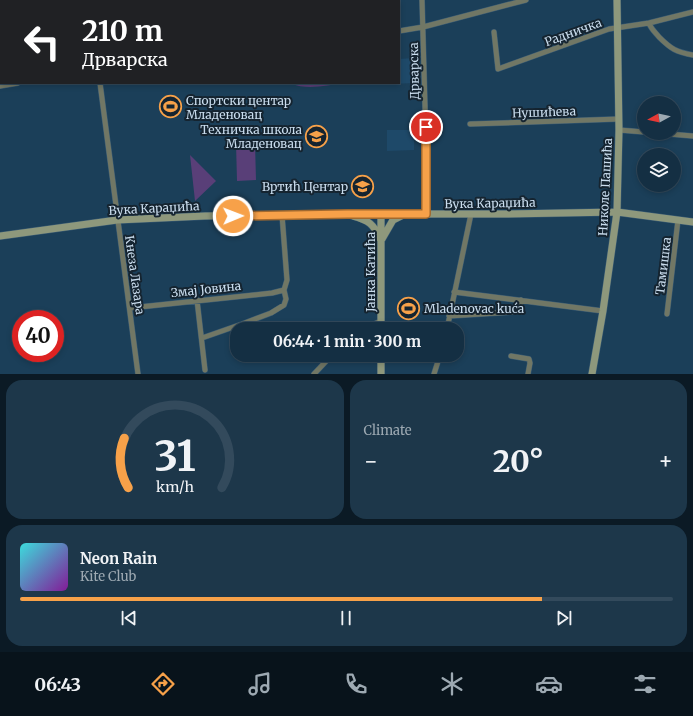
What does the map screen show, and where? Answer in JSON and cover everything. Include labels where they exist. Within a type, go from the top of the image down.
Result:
[{"type":"street","name":"Дрварска","points":[[422,0],[426,214]]},
{"type":"street","points":[[400,31],[423,27],[526,0]]},
{"type":"street","name":"Николе Пашића","points":[[592,374],[603,311],[617,212],[619,119],[617,0]]},
{"type":"street","name":"Радничка","points":[[494,32],[498,69],[609,29],[649,24],[693,12]]},
{"type":"street","points":[[649,24],[669,47],[682,53],[693,54]]},
{"type":"street","points":[[0,86],[12,84]]},
{"type":"street","name":"Кнеза Лазара","points":[[100,84],[138,374]]},
{"type":"street","name":"Нушићева","points":[[470,124],[619,119]]},
{"type":"street","points":[[619,130],[637,131]]},
{"type":"street","points":[[681,135],[693,136]]},
{"type":"street","name":"Вука Караџића","points":[[0,236],[117,220],[205,216],[617,212],[693,222]]},
{"type":"street","points":[[347,214],[366,220],[373,226],[381,241]]},
{"type":"street","name":"Јанка Катића","points":[[381,214],[381,322]]},
{"type":"street","points":[[381,241],[393,220],[405,214]]},
{"type":"street","points":[[448,322],[467,239],[471,214]]},
{"type":"street","points":[[202,338],[271,313],[284,305],[286,299],[284,290],[287,280],[282,215]]},
{"type":"street","name":"Тамишка","points":[[667,314],[678,220]]},
{"type":"street","name":"Змај Јовина","points":[[130,308],[284,290]]},
{"type":"street","points":[[454,292],[603,311]]},
{"type":"street","points":[[197,300],[205,370]]},
{"type":"street","points":[[449,316],[512,312],[519,308],[521,300]]},
{"type":"street","points":[[511,356],[529,359],[530,363],[528,374]]},
{"type":"street","points":[[314,374],[325,362]]},
{"type":"street","points":[[381,362],[382,374]]},
{"type":"street","points":[[434,374],[438,362]]},
{"type":"shaded area","points":[[413,58],[414,83],[400,84],[400,59]]},
{"type":"shaded area","points":[[294,84],[338,84],[310,87]]},
{"type":"shaded area","points":[[387,130],[414,130],[414,150],[387,151]]},
{"type":"shaded area","points":[[236,143],[255,143],[256,180],[237,181]]},
{"type":"shaded area","points":[[190,155],[216,181],[195,201]]},
{"type":"place","name":"Спортски центар Младеновац","points":[[171,107]]},
{"type":"place","name":"Техничка школа Младеновац","points":[[317,136]]},
{"type":"place","name":"Вртић Центар","points":[[363,186]]},
{"type":"place","name":"Mladenovac kuća","points":[[409,308]]},
{"type":"route","points":[[233,216],[426,214],[426,127]]}]
